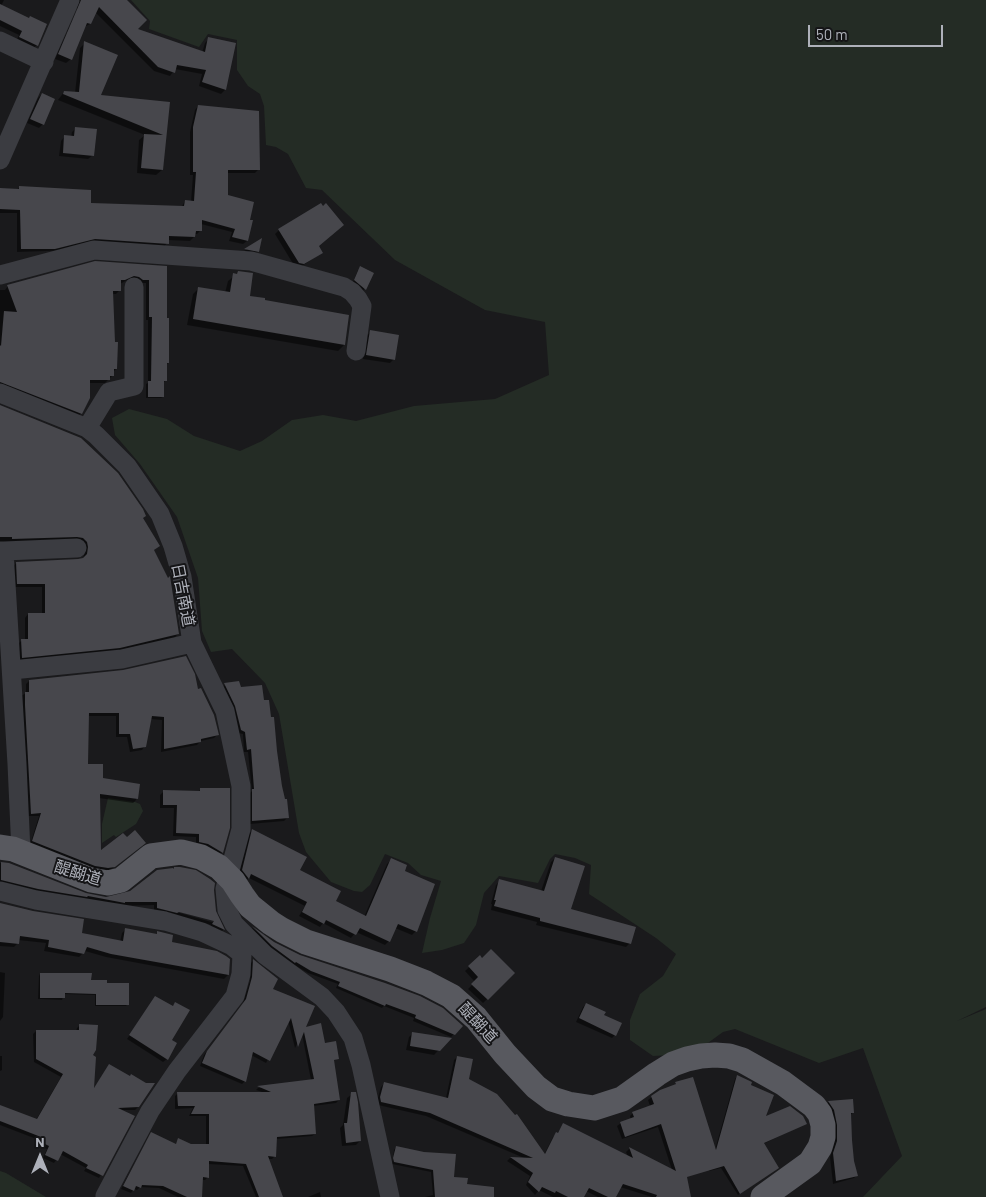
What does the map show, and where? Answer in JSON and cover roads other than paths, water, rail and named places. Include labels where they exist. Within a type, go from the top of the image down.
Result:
[{"type":"main road","name":"醍醐道","points":[[10,850],[60,869],[102,882],[121,880],[151,856],[182,852],[201,857],[227,874],[250,906],[282,930],[306,942],[390,969],[426,983],[452,996],[476,1018],[505,1054],[536,1087],[552,1098],[580,1107],[594,1108],[622,1100],[673,1064],[701,1056],[729,1056],[742,1060],[783,1083],[814,1106],[820,1114],[823,1125],[820,1147],[810,1163],[763,1197]]},
{"type":"street","points":[[0,160],[8,122],[44,62],[70,0]]},
{"type":"street","points":[[0,41],[44,62]]},
{"type":"street","points":[[0,275],[94,250],[237,260],[262,264],[344,286],[352,292],[362,306],[356,351]]},
{"type":"street","points":[[87,428],[109,392],[134,386],[134,288]]},
{"type":"street","name":"日吉南道","points":[[0,393],[87,428],[117,454],[160,514],[173,546],[182,577],[192,643],[225,711],[241,786],[241,829],[227,874],[224,896],[228,910],[234,924],[265,955],[322,998],[336,1012],[352,1038],[361,1065],[390,1197]]},
{"type":"street","points":[[10,850],[12,670],[2,551],[77,548]]},
{"type":"street","points":[[12,670],[122,659],[192,643]]},
{"type":"street","points":[[0,891],[36,900],[165,921],[202,932],[232,946],[242,954],[241,974],[235,996],[177,1071],[155,1104],[105,1196]]}]
